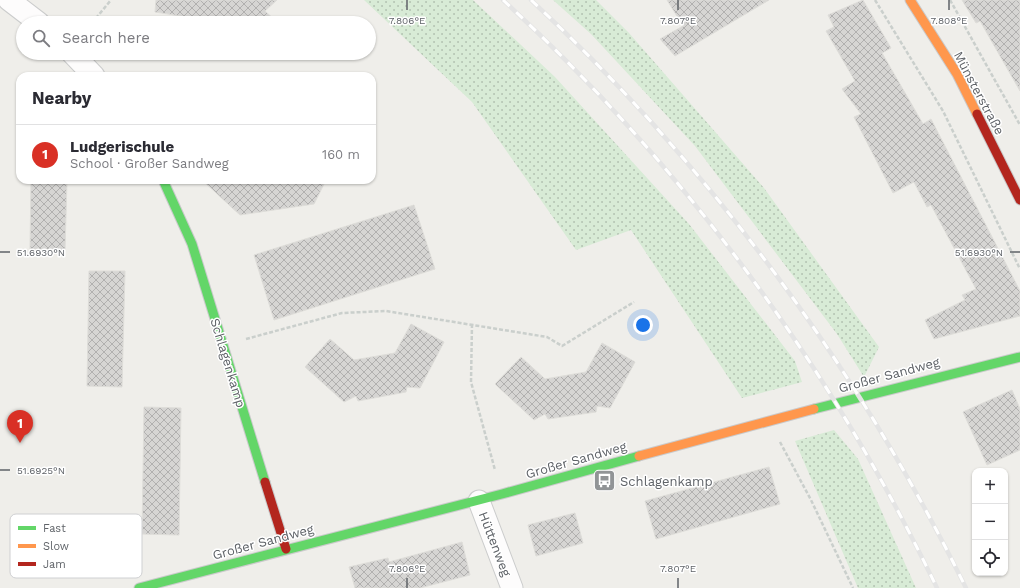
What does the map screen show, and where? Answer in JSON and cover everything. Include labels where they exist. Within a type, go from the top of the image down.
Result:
[{"type":"street","points":[[9,0],[30,16]]},
{"type":"street","name":"Münsterstraße","points":[[910,0],[957,74],[1020,200]]},
{"type":"street","points":[[79,60],[90,72]]},
{"type":"street","name":"Schlagenkamp","points":[[165,184],[192,244],[222,346],[286,550]]},
{"type":"street","name":"Großer Sandweg","points":[[138,588],[479,501],[768,421],[981,365],[1020,357]]},
{"type":"street","name":"Hüttenweg","points":[[479,501],[512,588]]},
{"type":"path","points":[[98,16],[111,0]]},
{"type":"path","points":[[875,0],[943,111],[1020,269]]},
{"type":"path","points":[[950,0],[1020,125]]},
{"type":"path","points":[[222,346],[342,313],[386,311],[547,337],[562,346],[634,302]]},
{"type":"path","points":[[472,324],[471,382],[502,494]]},
{"type":"path","points":[[768,421],[811,500],[853,588]]},
{"type":"green space","points":[[364,0],[473,0],[555,77],[689,224],[795,361],[802,382],[742,398],[631,230],[576,250],[472,102]]},
{"type":"green space","points":[[553,0],[596,0],[629,33],[764,188],[879,347],[864,377],[837,334],[695,146],[591,34]]},
{"type":"green space","points":[[834,430],[858,459],[916,588],[858,588],[795,441]]},
{"type":"building","points":[[156,0],[277,0],[265,11],[270,16],[181,16],[155,12]]},
{"type":"building","points":[[667,0],[769,0],[675,56],[660,39],[683,26]]},
{"type":"building","points":[[863,0],[891,48],[882,53],[923,124],[931,119],[1020,291],[1020,316],[934,339],[925,320],[965,300],[962,295],[976,289],[931,205],[927,207],[914,182],[893,193],[854,117],[861,114],[842,89],[855,81],[826,31],[834,27],[828,15]]},
{"type":"building","points":[[962,0],[1020,0],[1020,91],[980,21],[976,23]]},
{"type":"building","points":[[31,184],[67,184],[65,250],[30,249]]},
{"type":"building","points":[[206,184],[324,184],[314,204],[240,215]]},
{"type":"building","points":[[414,205],[435,269],[274,320],[254,255]]},
{"type":"building","points":[[89,271],[125,271],[122,387],[87,386]]},
{"type":"building","points":[[411,324],[444,342],[420,388],[407,387],[406,392],[358,401],[356,396],[344,402],[305,367],[330,339],[354,360],[395,353]]},
{"type":"building","points":[[602,343],[635,362],[610,408],[597,406],[596,412],[548,419],[545,414],[534,420],[495,384],[521,357],[545,379],[586,372]]},
{"type":"building","points":[[1012,390],[1020,409],[1020,450],[987,465],[963,412]]},
{"type":"building","points":[[144,407],[181,408],[179,535],[142,534]]},
{"type":"building","points":[[769,467],[780,504],[656,539],[645,501]]},
{"type":"building","points":[[575,513],[583,543],[536,556],[528,525]]},
{"type":"building","points":[[462,542],[470,575],[420,588],[355,588],[349,567],[388,558],[389,562]]},
{"type":"railway","points":[[503,0],[569,64],[632,131],[692,201],[748,273],[801,349],[850,426],[895,506],[937,588]]},
{"type":"railway","points":[[531,0],[597,64],[660,131],[719,201],[776,274],[828,349],[878,427],[924,506],[966,588]]},
{"type":"traffic: fast","points":[[165,184],[192,244],[265,482]]},
{"type":"traffic: fast","points":[[814,409],[1020,357]]},
{"type":"traffic: fast","points":[[139,588],[502,494],[639,456]]},
{"type":"traffic: slow","points":[[910,0],[957,74],[977,114]]},
{"type":"traffic: slow","points":[[639,456],[814,409]]},
{"type":"traffic: jam","points":[[977,114],[1020,200]]},
{"type":"traffic: jam","points":[[265,482],[286,549]]},
{"type":"place","name":"Ludgerischule","points":[[20,443]]},
{"type":"place","name":"Schlagenkamp","points":[[604,481]]}]
